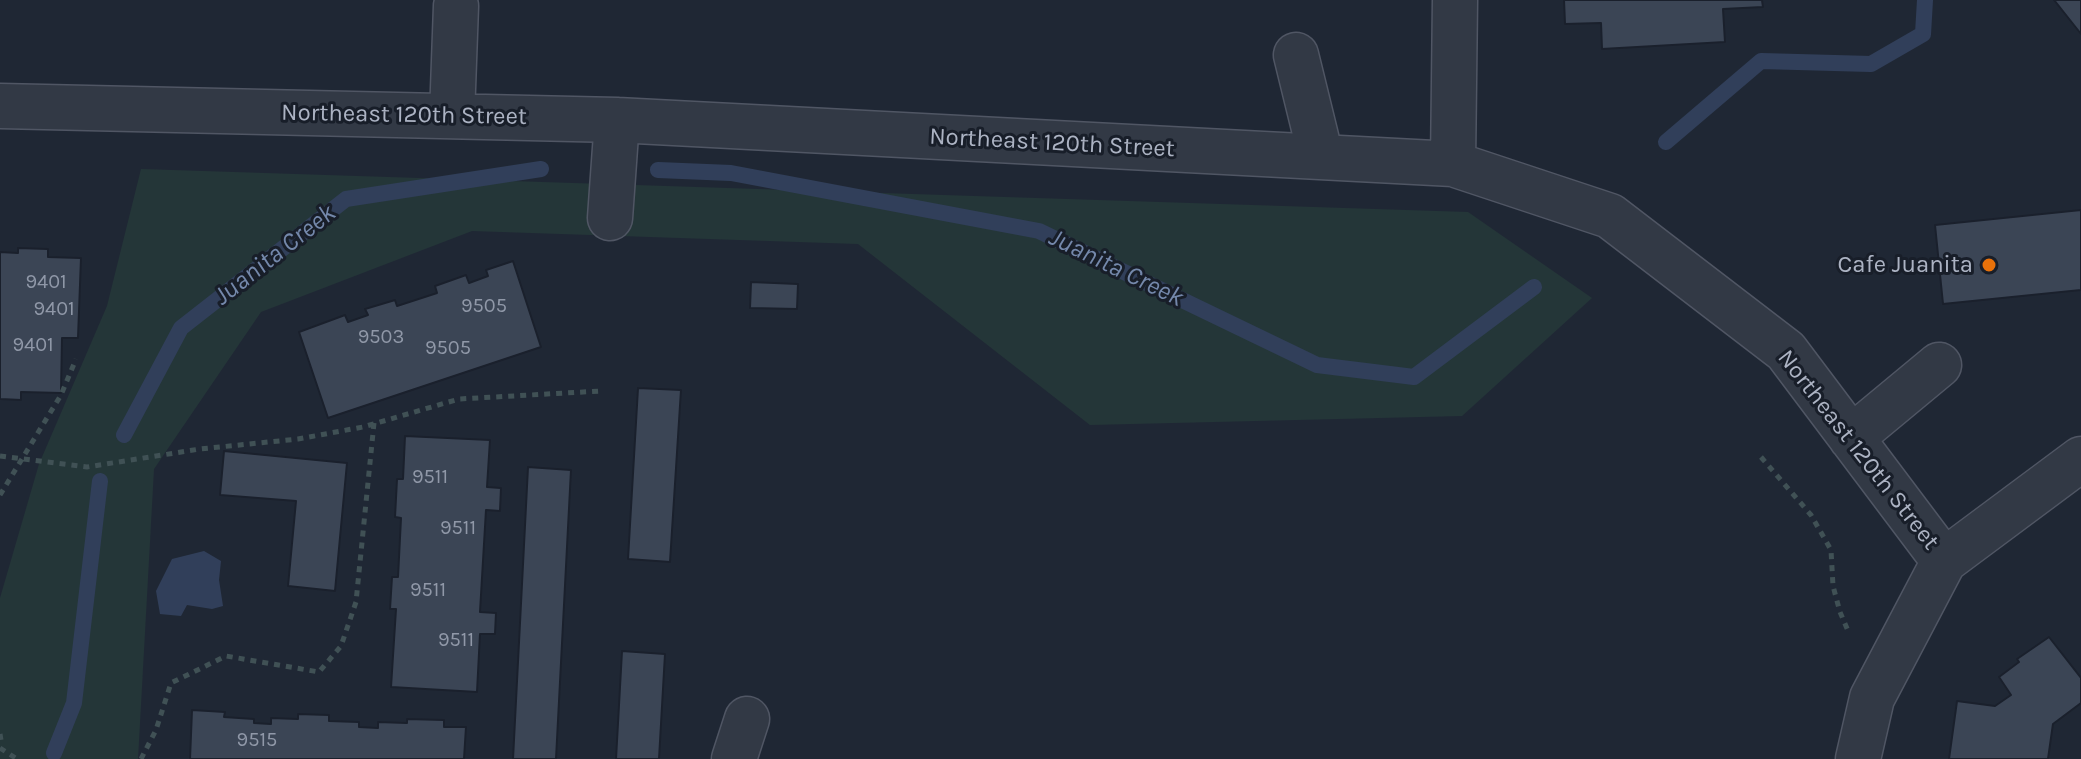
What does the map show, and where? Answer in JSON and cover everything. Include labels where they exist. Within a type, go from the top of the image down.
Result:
[{"type":"street","points":[[1453,164],[1455,0]]},
{"type":"street","points":[[452,116],[456,6]]},
{"type":"street","points":[[1296,55],[1321,157]]},
{"type":"street","name":"Northeast 120th Street","points":[[0,106],[617,120],[1453,164],[1610,216],[1786,351],[1944,561]]},
{"type":"street","points":[[610,218],[617,120]]},
{"type":"street","points":[[1851,438],[1939,365]]},
{"type":"street","points":[[1858,759],[1872,698],[1944,561],[2081,459]]},
{"type":"path","points":[[0,495],[61,395],[76,359]]},
{"type":"path","points":[[0,456],[87,467],[200,449],[298,439],[374,423],[459,399],[601,391]]},
{"type":"path","points":[[141,759],[156,730],[171,683],[226,656],[319,672],[341,646],[356,602],[374,423]]},
{"type":"path","points":[[1761,457],[1811,515],[1831,550],[1833,586],[1840,612],[1852,637]]},
{"type":"path","points":[[0,734],[1,747],[17,759]]},
{"type":"shaded area","points":[[141,169],[1468,212],[1592,298],[1462,416],[1090,425],[858,244],[472,231],[261,312],[154,469],[138,759],[0,759],[0,598],[39,464],[107,306]]},
{"type":"water","points":[[204,551],[221,561],[219,580],[223,606],[212,609],[187,605],[181,616],[160,614],[156,591],[172,559]]},
{"type":"building","points":[[1564,0],[1762,0],[1763,7],[1723,9],[1725,42],[1602,49],[1601,23],[1565,24]]},
{"type":"building","points":[[2054,0],[2081,0],[2081,34]]},
{"type":"building","points":[[2081,210],[2081,290],[1943,304],[1935,225]]},
{"type":"building","points":[[18,248],[48,249],[48,257],[81,258],[78,338],[62,338],[61,393],[21,392],[21,400],[0,399],[0,252],[18,253]]},
{"type":"building","points":[[513,261],[541,347],[328,418],[299,332],[345,315],[348,322],[368,315],[365,309],[395,300],[397,306],[437,293],[435,286],[466,275],[469,283],[488,276],[486,270]]},
{"type":"building","points":[[751,282],[798,284],[797,309],[750,308]]},
{"type":"building","points":[[638,388],[681,390],[670,562],[628,559]]},
{"type":"building","points":[[405,436],[490,440],[487,487],[501,488],[500,511],[486,510],[480,612],[496,613],[495,634],[480,634],[477,692],[391,687],[396,609],[390,609],[392,577],[398,577],[401,518],[395,517],[397,479],[403,479]]},
{"type":"building","points":[[224,451],[347,463],[335,591],[288,586],[296,501],[220,495]]},
{"type":"building","points":[[528,467],[571,470],[556,759],[513,759]]},
{"type":"building","points":[[2049,637],[2081,678],[2081,703],[2053,724],[2048,759],[1949,759],[1957,701],[1995,706],[2011,695],[1999,677],[2019,662],[2017,659]]},
{"type":"building","points":[[622,651],[665,654],[659,759],[616,759]]},
{"type":"building","points":[[192,710],[225,712],[224,717],[254,719],[254,723],[271,724],[271,718],[298,719],[298,714],[329,715],[329,721],[359,722],[359,727],[378,728],[378,722],[444,720],[444,727],[466,727],[464,759],[190,759]]},
{"type":"waterway","name":"Juanita Creek","points":[[1666,142],[1761,61],[1871,64],[1923,34],[1925,0]]},
{"type":"waterway","name":"Juanita Creek","points":[[124,435],[181,328],[346,199],[541,169]]},
{"type":"waterway","name":"Juanita Creek","points":[[658,170],[731,173],[1039,231],[1317,365],[1414,377],[1534,287]]},
{"type":"waterway","name":"Juanita Creek","points":[[54,753],[74,703],[100,481]]},
{"type":"place","name":"Cafe Juanita","points":[[1989,265]]}]
